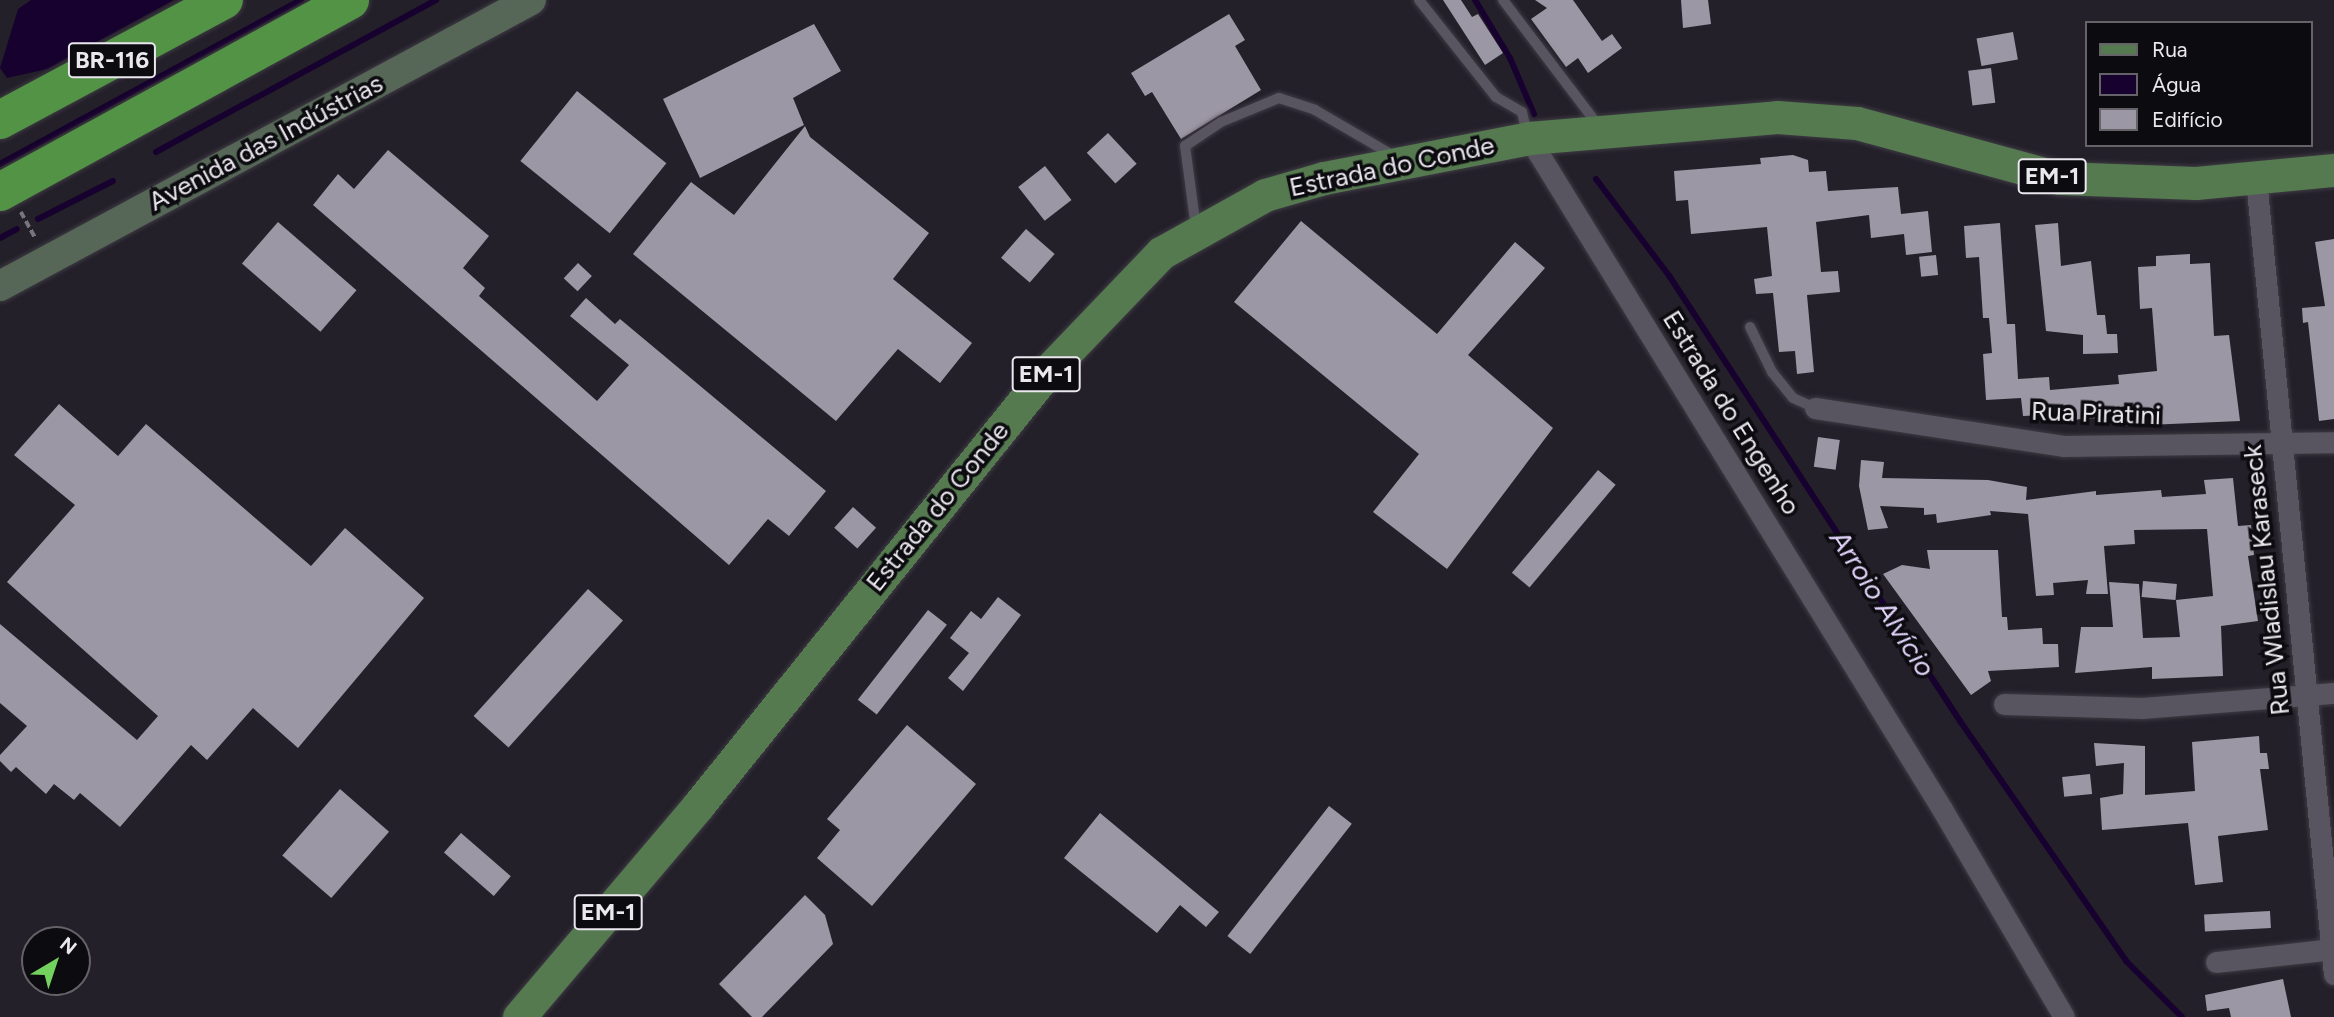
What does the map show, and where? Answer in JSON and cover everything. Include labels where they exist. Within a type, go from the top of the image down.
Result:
[{"type":"highway","name":"BR-116","points":[[0,120],[224,0]]},
{"type":"highway","name":"BR-116","points":[[9,199],[350,0]]},
{"type":"main road","name":"Avenida das Indústrias","points":[[0,286],[531,0]]},
{"type":"main road","name":"EM-1","points":[[1595,134],[1777,117],[1857,123],[2060,178],[2196,183],[2334,170]]},
{"type":"main road","name":"Estrada do Conde","points":[[519,1017],[697,807],[1047,372],[1161,253],[1196,231],[1265,195],[1324,178],[1410,165],[1529,138],[1595,134]]},
{"type":"street","name":"Estrada do Engenho","points":[[1529,138],[1942,808],[2064,1017]]},
{"type":"street","name":"Rua Wladislau Karaseck","points":[[2256,178],[2280,444],[2309,694],[2334,975]]},
{"type":"street","name":"Rua Piratini","points":[[1815,408],[2063,446],[2334,442]]},
{"type":"street","points":[[2004,704],[2142,708],[2334,693]]},
{"type":"street","points":[[2216,962],[2333,949]]},
{"type":"lane","name":"Estrada do Engenho","points":[[1419,0],[1496,97],[1522,112],[1529,138]]},
{"type":"lane","points":[[1503,0],[1595,134]]},
{"type":"lane","points":[[1196,231],[1185,146],[1221,122],[1279,98],[1315,110],[1410,165]]},
{"type":"lane","points":[[1749,327],[1772,372],[1793,398],[1815,408]]},
{"type":"path","points":[[9,199],[47,259]]},
{"type":"water","points":[[31,0],[174,0],[47,69],[7,78],[0,68],[18,9]]},
{"type":"building","points":[[1443,0],[1461,0],[1472,17],[1478,14],[1503,53],[1485,65]]},
{"type":"building","points":[[1535,0],[1573,0],[1602,41],[1612,34],[1622,48],[1588,73],[1578,58],[1566,67],[1531,19],[1547,8]]},
{"type":"building","points":[[1681,0],[1708,0],[1711,24],[1683,28]]},
{"type":"building","points":[[1229,14],[1245,40],[1235,46],[1261,90],[1181,139],[1152,92],[1145,96],[1131,73]]},
{"type":"building","points":[[814,24],[841,71],[793,98],[804,125],[700,178],[663,99]]},
{"type":"building","points":[[2013,32],[2018,60],[1981,66],[1977,38]]},
{"type":"building","points":[[1991,68],[1995,103],[1972,106],[1968,71]]},
{"type":"building","points":[[577,91],[666,163],[610,233],[520,161]]},
{"type":"building","points":[[805,126],[810,137],[929,233],[893,279],[972,343],[940,383],[898,349],[836,421],[633,254],[691,182],[734,215]]},
{"type":"building","points":[[1108,133],[1137,164],[1115,183],[1087,153]]},
{"type":"building","points":[[388,150],[489,236],[463,268],[485,288],[479,296],[597,401],[629,365],[570,316],[586,298],[615,324],[620,319],[826,491],[789,536],[768,519],[729,565],[313,205],[338,174],[354,189]]},
{"type":"building","points":[[1793,155],[1808,160],[1809,172],[1826,171],[1828,191],[1898,187],[1901,214],[1928,211],[1932,252],[1906,255],[1904,234],[1871,238],[1869,215],[1816,222],[1821,272],[1838,271],[1840,292],[1807,295],[1814,372],[1797,374],[1795,351],[1779,352],[1773,293],[1756,294],[1754,279],[1772,276],[1767,227],[1691,234],[1688,200],[1676,201],[1674,171],[1761,164],[1760,158]]},
{"type":"building","points":[[1045,166],[1071,200],[1045,221],[1018,187]]},
{"type":"building","points":[[1301,221],[1437,334],[1515,242],[1545,268],[1468,355],[1553,428],[1447,569],[1373,512],[1419,454],[1234,302]]},
{"type":"building","points":[[278,222],[356,290],[320,332],[242,264]]},
{"type":"building","points":[[2000,223],[2007,324],[2015,324],[2018,379],[2049,377],[2050,390],[2119,384],[2118,375],[2157,371],[2152,308],[2140,309],[2138,267],[2156,266],[2156,256],[2190,254],[2190,264],[2210,263],[2214,336],[2229,335],[2240,421],[2124,426],[2123,416],[2070,420],[2069,414],[2023,416],[2021,398],[1986,400],[1983,354],[1992,353],[1989,318],[1983,318],[1979,257],[1966,258],[1964,226]]},
{"type":"building","points":[[2058,223],[2061,266],[2091,261],[2097,315],[2105,315],[2107,334],[2117,334],[2118,353],[2083,354],[2083,335],[2046,331],[2035,225]]},
{"type":"building","points":[[1026,229],[1055,254],[1030,283],[1001,258]]},
{"type":"building","points":[[2334,239],[2334,419],[2319,421],[2308,322],[2303,323],[2302,308],[2325,306],[2315,242]]},
{"type":"building","points":[[1936,255],[1938,275],[1921,277],[1919,257]]},
{"type":"building","points":[[578,263],[592,276],[578,291],[564,278]]},
{"type":"building","points":[[59,404],[118,456],[146,424],[311,566],[345,528],[424,598],[298,748],[253,708],[207,760],[191,745],[120,827],[80,793],[74,800],[54,784],[46,794],[16,767],[11,772],[0,761],[0,755],[27,726],[0,703],[0,624],[137,740],[158,716],[7,582],[75,505],[14,455]]},
{"type":"building","points":[[1818,437],[1840,440],[1836,470],[1814,467]]},
{"type":"building","points":[[1861,460],[1884,462],[1882,478],[1988,480],[2027,487],[2026,500],[2096,491],[2096,495],[2161,490],[2162,497],[2206,494],[2204,480],[2233,478],[2238,526],[2251,525],[2254,555],[2248,556],[2258,621],[2221,626],[2223,676],[2152,679],[2152,667],[2075,673],[2081,627],[2113,627],[2109,582],[2139,584],[2143,638],[2180,637],[2176,600],[2213,596],[2207,529],[2134,530],[2135,544],[2104,546],[2108,594],[2086,594],[2088,580],[2053,583],[2054,595],[2036,596],[2028,514],[1990,511],[1991,515],[1937,523],[1936,514],[1924,515],[1924,508],[1880,506],[1888,528],[1868,530],[1859,486]]},
{"type":"building","points":[[1598,470],[1616,485],[1529,587],[1512,573]]},
{"type":"building","points":[[853,507],[876,528],[857,549],[834,528]]},
{"type":"building","points":[[1927,550],[1998,550],[2002,617],[2007,617],[2008,630],[2042,628],[2043,644],[2058,644],[2059,667],[1988,671],[1991,681],[1971,695],[1883,574],[1902,565],[1930,569]]},
{"type":"building","points":[[2143,581],[2177,584],[2175,600],[2142,597]]},
{"type":"building","points":[[588,589],[623,620],[509,748],[474,716]]},
{"type":"building","points":[[998,597],[1021,615],[963,691],[948,678],[969,653],[950,638],[971,611],[981,619]]},
{"type":"building","points":[[928,610],[947,625],[877,715],[858,700]]},
{"type":"building","points":[[907,725],[976,784],[872,906],[817,858],[840,830],[827,819]]},
{"type":"building","points":[[2259,736],[2260,753],[2267,753],[2269,769],[2260,769],[2268,830],[2218,836],[2223,882],[2195,885],[2188,823],[2102,830],[2100,798],[2123,794],[2124,763],[2096,766],[2094,743],[2145,746],[2145,795],[2195,791],[2192,742]]},
{"type":"building","points":[[2090,774],[2092,794],[2064,797],[2062,777]]},
{"type":"building","points":[[340,789],[389,832],[331,898],[282,855]]},
{"type":"building","points":[[1329,806],[1352,824],[1250,954],[1227,936]]},
{"type":"building","points":[[1100,813],[1219,912],[1206,927],[1180,905],[1157,933],[1064,858]]},
{"type":"building","points":[[461,833],[511,876],[494,896],[444,853]]},
{"type":"building","points":[[805,895],[825,915],[833,944],[762,1017],[752,1017],[719,984]]},
{"type":"building","points":[[2270,911],[2271,928],[2205,931],[2204,914]]},
{"type":"building","points":[[2283,979],[2291,1017],[2231,1017],[2229,1008],[2207,1011],[2205,995]]},
{"type":"waterway","points":[[0,164],[301,0]]},
{"type":"waterway","points":[[156,152],[436,0]]},
{"type":"waterway","name":"Arroio Alvício","points":[[1475,0],[1510,58],[1534,114]]},
{"type":"waterway","name":"Arroio Alvício","points":[[1596,179],[1670,277],[1960,721],[2126,961],[2182,1017]]},
{"type":"waterway","points":[[38,219],[113,181]]},
{"type":"waterway","points":[[0,238],[17,229]]}]
